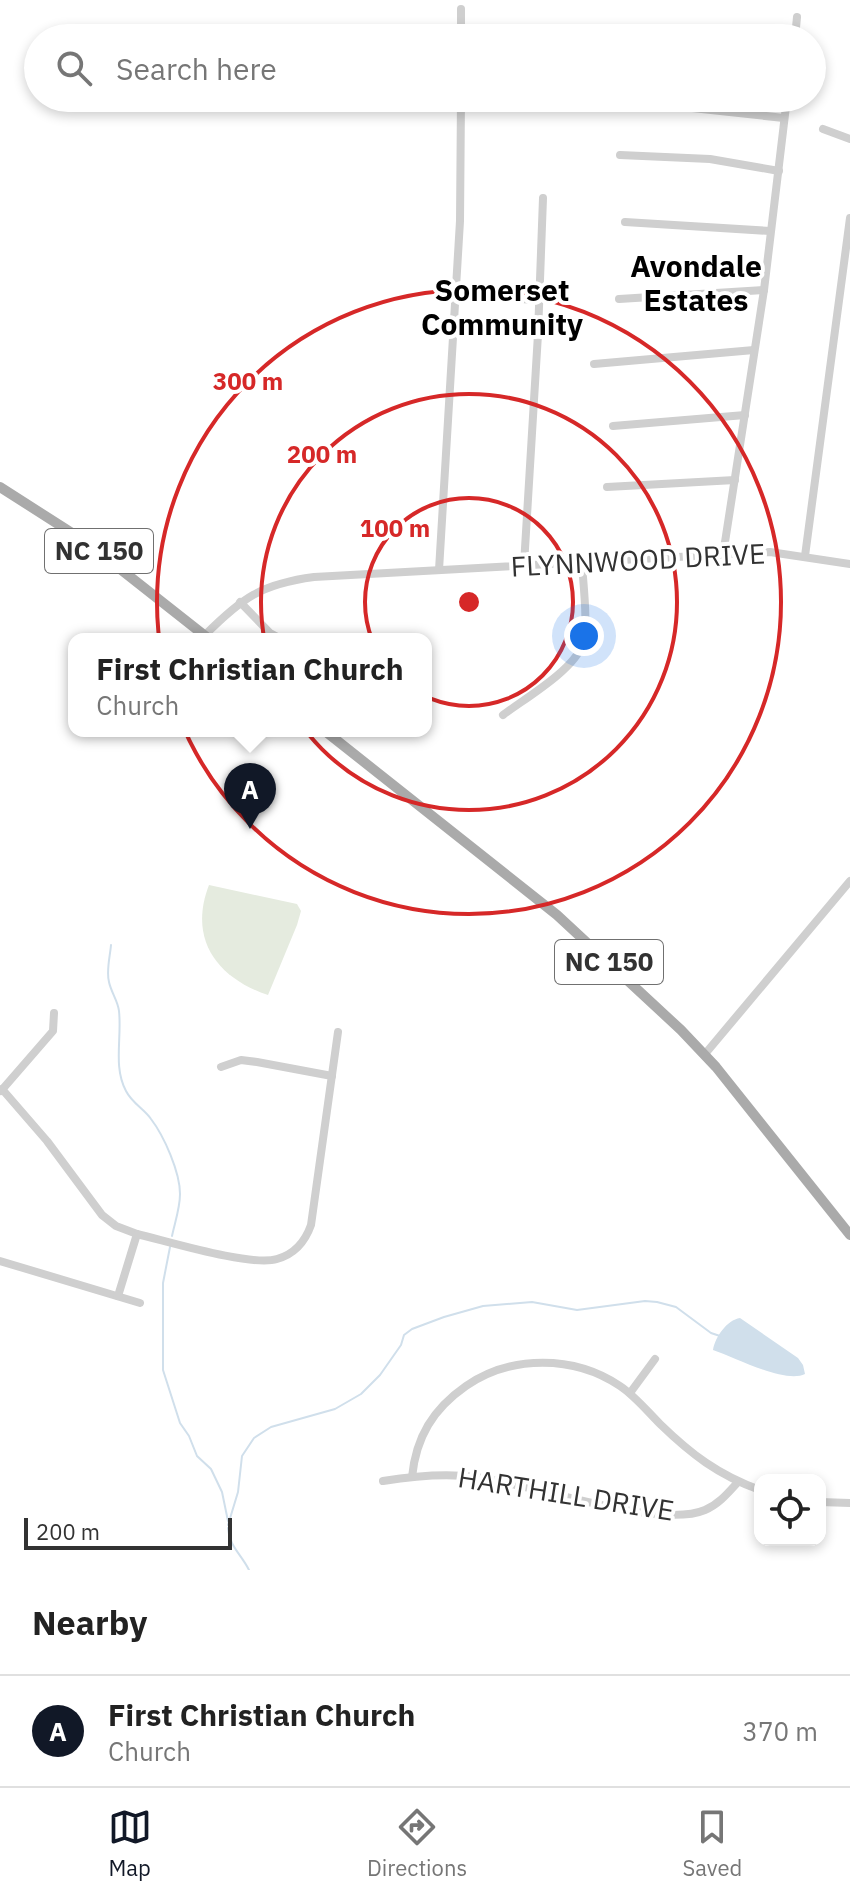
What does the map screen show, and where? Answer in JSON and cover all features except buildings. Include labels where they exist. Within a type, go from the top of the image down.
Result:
[{"type":"main road","name":"NC 150","points":[[0,487],[86,542],[202,633]]},
{"type":"main road","name":"NC 150","points":[[333,737],[557,915],[630,981],[705,1054],[850,1235]]},
{"type":"street","points":[[461,9],[461,24]]},
{"type":"street","points":[[796,24],[797,17]]},
{"type":"street","points":[[439,570],[460,221],[461,112]]},
{"type":"street","points":[[729,112],[784,118]]},
{"type":"street","points":[[723,555],[764,290],[785,112]]},
{"type":"street","points":[[823,129],[850,139]]},
{"type":"street","points":[[620,155],[710,159],[779,171]]},
{"type":"street","points":[[524,565],[543,198]]},
{"type":"street","points":[[805,556],[850,218]]},
{"type":"street","points":[[625,222],[770,231]]},
{"type":"street","points":[[619,299],[764,290]]},
{"type":"street","points":[[455,296],[539,300]]},
{"type":"street","points":[[594,364],[754,350]]},
{"type":"street","points":[[613,426],[745,415]]},
{"type":"street","points":[[607,487],[735,480]]},
{"type":"street","name":"FLYNNWOOD DRIVE","points":[[211,633],[240,602],[268,586],[296,580],[770,552],[850,564]]},
{"type":"street","points":[[503,715],[556,677],[579,652],[585,633],[582,563]]},
{"type":"street","points":[[240,602],[270,633]]},
{"type":"street","points":[[705,1054],[850,881]]},
{"type":"street","points":[[54,1013],[53,1031],[1,1090],[47,1141],[102,1215],[116,1226],[137,1234],[255,1260],[274,1261],[290,1254],[307,1236],[338,1032]]},
{"type":"street","points":[[221,1067],[241,1060],[332,1076]]},
{"type":"street","points":[[118,1296],[137,1234]]},
{"type":"street","points":[[0,1261],[140,1303]]},
{"type":"street","points":[[630,1393],[655,1359]]},
{"type":"street","points":[[412,1477],[418,1444],[445,1402],[473,1381],[502,1368],[537,1362],[579,1367],[607,1378],[630,1393],[697,1458],[754,1488]]},
{"type":"street","name":"HARTHILL DRIVE","points":[[383,1481],[442,1475],[474,1476],[622,1509],[669,1514],[703,1511],[726,1496],[738,1482]]},
{"type":"street","points":[[826,1502],[850,1503]]},
{"type":"shaded area","points":[[209,885],[297,904],[301,911],[268,995],[234,978],[212,954],[202,923]]},
{"type":"water","points":[[740,1318],[798,1358],[805,1374],[773,1373],[713,1350],[722,1330]]},
{"type":"waterway","points":[[111,945],[108,978],[119,1011],[122,1082],[129,1095],[156,1126],[177,1175],[180,1199],[172,1236]]},
{"type":"waterway","points":[[170,1247],[163,1283],[163,1370],[180,1423],[197,1456],[211,1469],[222,1492],[228,1521]]},
{"type":"waterway","points":[[228,1525],[238,1492],[242,1456],[254,1438],[271,1427],[335,1409],[361,1394],[380,1375],[401,1345],[404,1335],[412,1329],[483,1306],[532,1302],[577,1310],[645,1301],[676,1307],[711,1333],[720,1336]]},
{"type":"waterway","points":[[228,1528],[233,1545],[249,1570]]},
{"type":"place","name":"First Christian Church","points":[[250,829]]},
{"type":"district","name":"Avondale Estates","points":[[696,284]]},
{"type":"district","name":"Somerset Community","points":[[502,308]]}]
